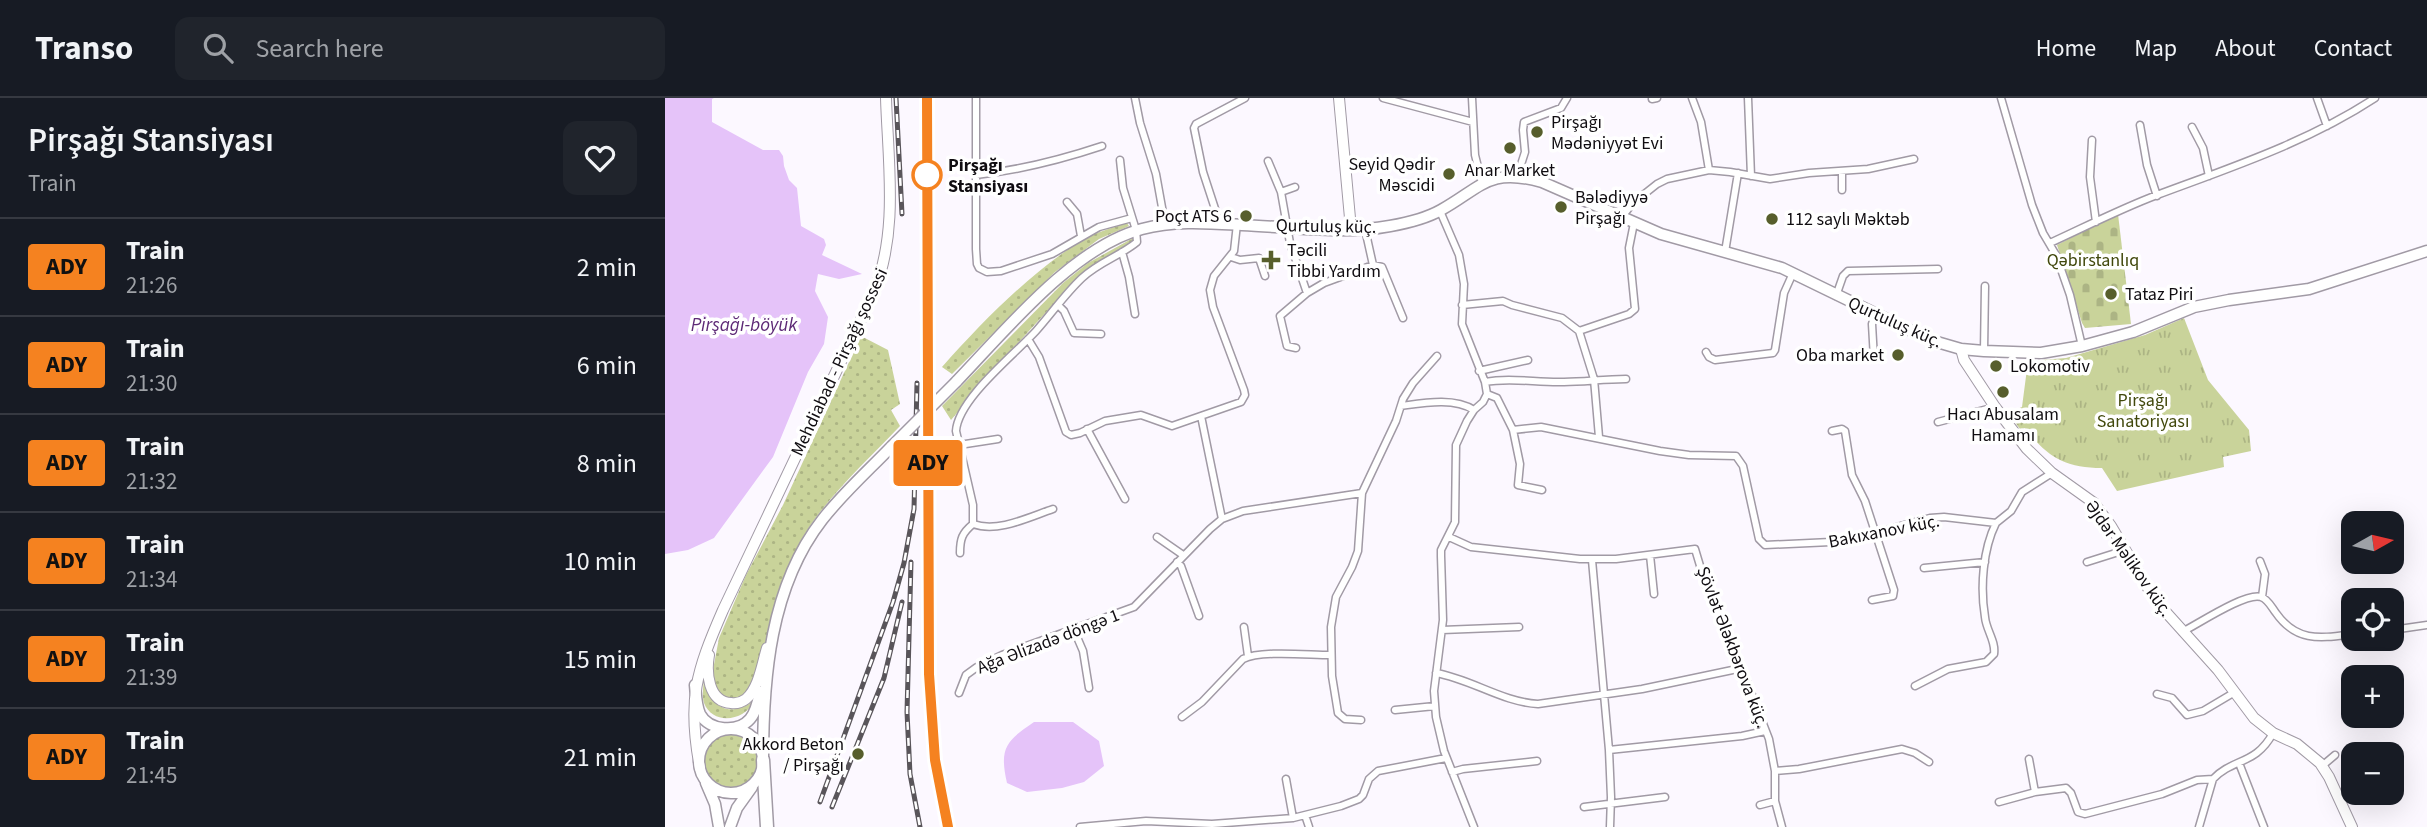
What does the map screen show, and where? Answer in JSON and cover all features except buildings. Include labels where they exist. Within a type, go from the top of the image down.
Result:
[{"type":"highway","points":[[763,760],[767,827]]},
{"type":"main road","name":"Mehdiabad - Pirşağı şossesi","points":[[715,628],[868,306],[884,266],[890,210],[886,98]]},
{"type":"main road","points":[[1341,98],[1351,229]]},
{"type":"main road","name":"Qurtuluş küç.","points":[[767,670],[776,621],[793,571],[812,535],[836,503],[1032,304],[1070,270],[1107,243],[1136,230],[1165,224],[1365,229],[1412,221],[1440,211],[1482,183],[1503,177],[1517,177],[1559,188],[1661,234],[1793,273],[1930,340],[1961,349],[2041,352],[2082,346],[2133,332],[2202,305],[2309,289],[2427,251]]},
{"type":"main road","name":"Əjdər Məlikov küç.","points":[[1961,349],[1964,360],[1995,407],[2027,449],[2052,473],[2094,503],[2155,600],[2218,670],[2255,718],[2273,733],[2297,744],[2322,766],[2352,827]]},
{"type":"main road","points":[[715,628],[708,660],[710,685],[720,701],[735,704],[748,698],[753,690],[776,621]]},
{"type":"main road","points":[[715,628],[695,685],[694,726],[701,771],[715,804],[719,827]]},
{"type":"main road","points":[[757,779],[741,791],[728,793],[710,785],[701,771],[700,751],[708,738],[715,733],[745,724],[754,714],[767,670]]},
{"type":"main road","points":[[730,827],[737,808],[757,779],[763,760],[767,670]]},
{"type":"main road","points":[[695,685],[698,708],[704,719],[715,726],[743,730],[753,737],[761,748],[763,760]]},
{"type":"street","points":[[976,98],[977,264],[983,271],[1001,271],[1052,254],[1099,227],[1132,218]]},
{"type":"street","points":[[1135,98],[1140,123],[1157,174],[1165,224]]},
{"type":"street","points":[[1220,224],[1203,172],[1194,128],[1196,124],[1245,98]]},
{"type":"street","points":[[1383,98],[1473,122]]},
{"type":"street","points":[[1472,98],[1475,155],[1482,183]]},
{"type":"street","points":[[1517,177],[1525,152],[1524,122],[1561,108],[1567,98]]},
{"type":"street","points":[[1692,98],[1701,122],[1709,170]]},
{"type":"street","points":[[1748,98],[1751,176]]},
{"type":"street","points":[[2001,98],[2032,205],[2060,263],[2082,346]]},
{"type":"street","points":[[2317,98],[2327,126]]},
{"type":"street","points":[[2050,243],[2157,195],[2273,152],[2327,126],[2375,98]]},
{"type":"street","points":[[2140,125],[2157,195]]},
{"type":"street","points":[[2192,127],[2203,148],[2209,176]]},
{"type":"street","points":[[2092,140],[2091,177],[2096,222]]},
{"type":"street","points":[[976,174],[1006,172],[1056,162],[1102,146]]},
{"type":"street","points":[[1621,218],[1633,203],[1657,184],[1709,170],[1780,179],[1809,173],[1868,169],[1914,159]]},
{"type":"street","points":[[973,524],[973,505],[956,431],[957,422],[963,410],[1005,361],[1028,340],[1083,277],[1137,242],[1123,188],[1120,160]]},
{"type":"street","points":[[1268,161],[1281,192],[1286,226],[1307,293]]},
{"type":"street","points":[[1842,171],[1842,190]]},
{"type":"street","points":[[1725,252],[1738,173]]},
{"type":"street","points":[[1281,192],[1295,187]]},
{"type":"street","points":[[1067,202],[1077,214],[1081,236]]},
{"type":"street","points":[[1440,211],[1459,255],[1464,284],[1462,324],[1485,382],[1487,394],[1483,402],[1473,410],[1456,445],[1456,513],[1453,529],[1441,550],[1443,630],[1436,673],[1435,706],[1446,758],[1474,827]]},
{"type":"street","points":[[1579,331],[1629,314],[1635,309],[1629,248],[1633,223]]},
{"type":"street","points":[[1028,340],[1039,357],[1066,432],[1075,435],[1105,421],[1141,415],[1166,426],[1241,402],[1245,395],[1213,307],[1210,290],[1214,276],[1234,251],[1237,224]]},
{"type":"street","points":[[1365,229],[1373,265]]},
{"type":"street","points":[[1122,251],[1135,314]]},
{"type":"street","points":[[1231,257],[1240,260],[1259,258],[1265,276]]},
{"type":"street","points":[[1296,348],[1287,346],[1280,316],[1307,293],[1324,283],[1373,265],[1382,267],[1403,318]]},
{"type":"street","points":[[1836,296],[1843,276],[1848,271],[1938,269]]},
{"type":"street","points":[[1706,352],[1715,360],[1773,354],[1784,293],[1793,273]]},
{"type":"street","points":[[1984,351],[1985,286]]},
{"type":"street","points":[[1462,305],[1503,301],[1562,318],[1579,331],[1594,379],[1599,437]]},
{"type":"street","points":[[1058,305],[1074,333],[1101,334]]},
{"type":"street","points":[[1874,359],[1872,324],[1875,315]]},
{"type":"street","points":[[1361,720],[1346,719],[1338,713],[1330,655],[1333,608],[1357,551],[1363,493],[1403,399],[1437,356]]},
{"type":"street","points":[[1479,370],[1528,360]]},
{"type":"street","points":[[1485,382],[1499,380],[1562,383],[1626,379]]},
{"type":"street","points":[[1487,394],[1497,398],[1513,430],[1520,464],[1518,485],[1542,490]]},
{"type":"street","points":[[1401,406],[1451,403],[1473,410]]},
{"type":"street","points":[[1938,422],[1995,407]]},
{"type":"street","points":[[1201,416],[1222,519]]},
{"type":"street","name":"Bakıxanov küç.","points":[[1513,430],[1541,427],[1670,452],[1736,456],[1742,466],[1762,544],[1831,542],[1930,518],[1996,523]]},
{"type":"street","points":[[1087,429],[1125,499]]},
{"type":"street","points":[[1832,430],[1846,431],[1852,475],[1876,532],[1894,594],[1889,598],[1872,600]]},
{"type":"street","points":[[960,445],[998,439]]},
{"type":"street","points":[[1915,686],[1948,669],[1986,662],[1994,654],[1985,617],[1985,562],[1996,523],[2011,511],[2022,492],[2052,473]]},
{"type":"street","name":"Ağa Əlizadə döngə 1","points":[[959,693],[966,675],[977,667],[1002,655],[1134,607],[1183,555],[1222,519],[1243,511],[1363,493]]},
{"type":"street","points":[[973,524],[985,528],[996,527],[1053,509]]},
{"type":"street","points":[[960,553],[960,539],[964,531],[973,524]]},
{"type":"street","points":[[1157,537],[1183,555]]},
{"type":"street","name":"Şövlət Ələkbərova küç.","points":[[1448,537],[1471,547],[1592,560],[1695,549],[1707,589],[1720,612],[1772,751],[1775,801],[1782,827]]},
{"type":"street","points":[[2087,562],[2125,550]]},
{"type":"street","points":[[1650,555],[1654,594]]},
{"type":"street","points":[[1592,560],[1609,750],[1610,827]]},
{"type":"street","points":[[2260,561],[2265,574],[2262,597]]},
{"type":"street","points":[[1177,562],[1181,566],[1199,616]]},
{"type":"street","points":[[1924,568],[1985,562]]},
{"type":"street","points":[[2182,632],[2238,602],[2251,597],[2262,597],[2293,631],[2313,637],[2341,635]]},
{"type":"street","points":[[2404,628],[2427,625]]},
{"type":"street","points":[[1244,627],[1248,656]]},
{"type":"street","points":[[1443,630],[1519,627]]},
{"type":"street","points":[[1074,630],[1083,652],[1089,688]]},
{"type":"street","points":[[1182,717],[1202,702],[1248,656],[1330,655]]},
{"type":"street","points":[[1436,673],[1525,703],[1545,703],[1688,681],[1742,668]]},
{"type":"street","points":[[2157,694],[2172,698],[2187,715],[2203,711],[2235,692]]},
{"type":"street","points":[[1395,710],[1435,706]]},
{"type":"street","points":[[1609,750],[1742,736],[1765,731]]},
{"type":"street","points":[[2199,827],[2213,779],[2263,749],[2273,733]]},
{"type":"street","points":[[1775,771],[1902,750],[1916,753],[1929,762]]},
{"type":"street","points":[[2322,766],[2335,755]]},
{"type":"street","points":[[1080,827],[1146,821],[1182,825],[1263,823],[1293,818],[1359,799],[1373,774],[1378,771],[1446,758]]},
{"type":"street","points":[[2029,758],[2035,792]]},
{"type":"street","points":[[1452,772],[1537,761]]},
{"type":"street","points":[[2239,763],[2265,827]]},
{"type":"street","points":[[1286,779],[1293,818]]},
{"type":"street","points":[[1999,802],[2035,792],[2066,788],[2071,793],[2078,812],[2085,814],[2155,796],[2197,780],[2213,779]]},
{"type":"street","points":[[1584,807],[1665,797]]},
{"type":"street","points":[[1761,805],[1775,801]]},
{"type":"street","points":[[1305,815],[1308,827]]},
{"type":"green space","name":"Qəbirstanlıq","points":[[2118,214],[2131,324],[2085,328],[2057,245]]},
{"type":"green space","points":[[1127,223],[1129,226],[1099,239],[1055,272],[952,374],[942,367],[991,315],[1062,253],[1098,232]]},
{"type":"green space","points":[[1133,238],[1134,242],[1089,268],[1070,286],[951,420],[942,406],[1063,283],[1088,263]]},
{"type":"green space","name":"Pirşağı Sanatoriyası","points":[[2184,318],[2208,380],[2249,430],[2251,451],[2223,457],[2224,467],[2117,491],[2102,468],[2077,466],[2058,459],[2041,446],[2025,428],[2020,429],[2008,413],[2022,407],[2028,361],[2066,358],[2145,335]]},
{"type":"green space","points":[[861,336],[888,350],[900,404],[891,410],[900,426],[838,490],[806,532],[777,596],[753,681],[737,699],[724,698],[716,690],[712,675],[719,638],[746,575],[783,505]]},
{"type":"green space","points":[[704,680],[707,690],[722,707],[736,709],[754,701],[744,713],[721,718],[708,710],[704,703]]},
{"type":"green space","points":[[732,733],[747,738],[755,746],[760,761],[755,776],[747,784],[732,789],[717,784],[709,776],[704,761],[709,746],[717,738]]},
{"type":"water","name":"Pirşağı-böyük","points":[[665,98],[714,98],[712,122],[763,150],[779,150],[789,180],[797,188],[801,226],[824,239],[826,245],[822,255],[862,274],[839,279],[818,274],[815,291],[828,317],[824,344],[808,372],[773,457],[714,538],[688,550],[665,554]]},
{"type":"water","points":[[1034,722],[1073,722],[1099,741],[1104,766],[1084,782],[1062,788],[1027,792],[1007,783],[1004,761],[1007,746]]},
{"type":"railway","points":[[896,98],[902,214]]},
{"type":"railway","points":[[927,98],[929,674],[935,760],[948,827]]},
{"type":"railway","points":[[820,802],[893,602],[904,563],[914,509],[917,383]]},
{"type":"railway","points":[[911,562],[907,712],[910,774],[920,827]]},
{"type":"railway","points":[[832,807],[884,678],[902,602]]},
{"type":"train","name":"ADY","points":[[927,98],[929,674],[935,760],[948,827]]},
{"type":"place","name":"Pirşağı Mədəniyyət Evi","points":[[1537,132]]},
{"type":"place","name":"Anar Market","points":[[1510,148]]},
{"type":"place","name":"Seyid Qədir Məscidi","points":[[1449,174]]},
{"type":"place","name":"Pirşağı Stansiyası","points":[[927,175]]},
{"type":"place","name":"Bələdiyyə Pirşağı","points":[[1561,207]]},
{"type":"place","name":"Poçt ATS 6","points":[[1246,216]]},
{"type":"place","name":"112 saylı Məktəb","points":[[1772,219]]},
{"type":"place","name":"Təcili Tibbi Yardım","points":[[1271,260]]},
{"type":"place","name":"Tataz Piri","points":[[2111,294]]},
{"type":"place","name":"Oba market","points":[[1898,355]]},
{"type":"place","name":"Lokomotiv","points":[[1996,366]]},
{"type":"place","name":"Hacı Abusalam Hamamı","points":[[2003,392]]},
{"type":"place","name":"Akkord Beton / Pirşağı","points":[[858,754]]}]
